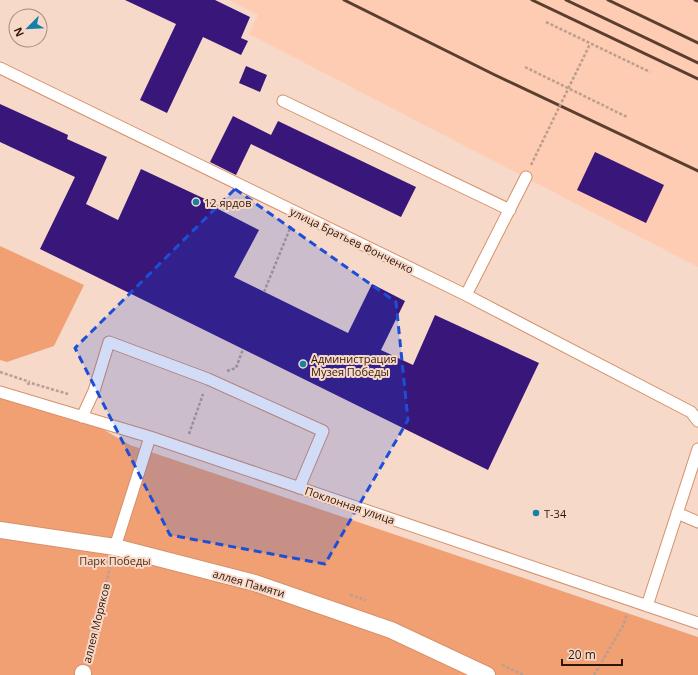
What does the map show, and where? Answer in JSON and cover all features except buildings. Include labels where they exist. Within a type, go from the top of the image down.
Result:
[{"type":"street","name":"аллея Памяти","points":[[0,530],[115,548],[255,583],[391,630],[487,675]]},
{"type":"lane","name":"улица Братьев Фонченко","points":[[0,68],[466,295],[691,412],[698,421]]},
{"type":"lane","points":[[283,101],[510,210]]},
{"type":"lane","points":[[466,295],[526,177]]},
{"type":"lane","points":[[82,417],[94,391],[109,342],[208,378],[322,431],[299,488]]},
{"type":"lane","name":"Поклонная улица","points":[[0,392],[150,437],[698,623]]},
{"type":"lane","points":[[115,548],[150,437]]},
{"type":"lane","points":[[647,606],[698,449]]},
{"type":"lane","points":[[677,513],[698,522]]},
{"type":"path","points":[[546,22],[650,72]]},
{"type":"path","points":[[531,165],[590,44]]},
{"type":"path","points":[[524,67],[627,117]]},
{"type":"path","points":[[264,292],[296,213]]},
{"type":"path","points":[[236,368],[243,349]]},
{"type":"path","points":[[0,372],[31,382]]},
{"type":"path","name":"аллея Моряков","points":[[83,674],[115,548]]},
{"type":"path","points":[[594,675],[623,626],[630,600]]},
{"type":"highlighted area","points":[[235,189],[396,302],[408,420],[325,564],[170,535],[75,348]]},
{"type":"shaded area","points":[[229,0],[698,0],[698,267],[249,34],[258,15]]},
{"type":"green space","points":[[0,246],[84,285],[54,346],[7,362],[0,360]]},
{"type":"green space","name":"Парк Победы","points":[[0,390],[82,417],[130,445],[698,637],[698,675],[0,675]]},
{"type":"railway","points":[[344,0],[495,75],[698,171]]},
{"type":"railway","points":[[532,0],[698,79]]},
{"type":"railway","points":[[566,0],[698,63]]},
{"type":"railway","points":[[608,0],[698,43]]},
{"type":"place","name":"12 ярдов","points":[[196,202]]},
{"type":"place","name":"Администрация Музея Победы","points":[[303,364]]},
{"type":"place","name":"Т-34","points":[[536,513]]}]
